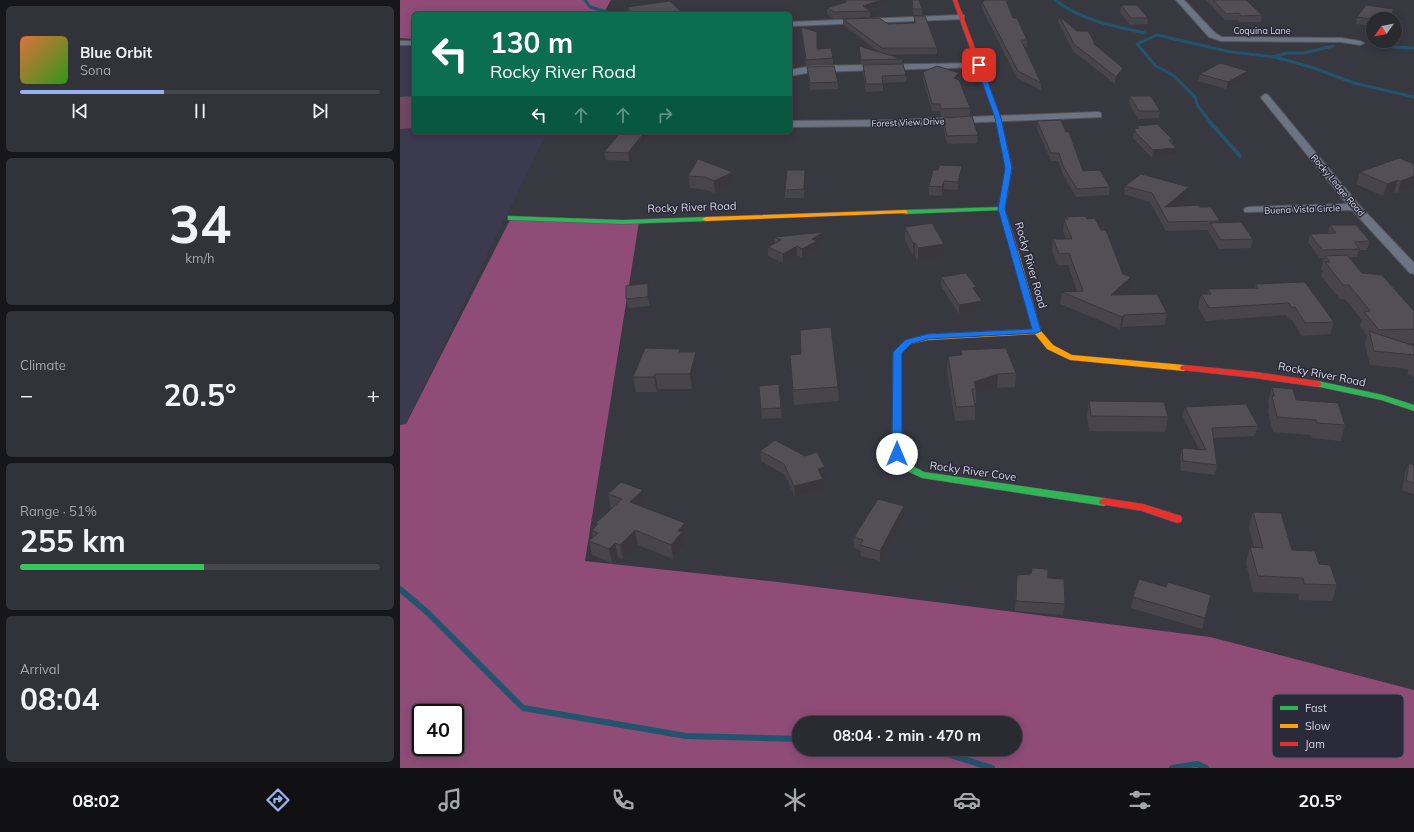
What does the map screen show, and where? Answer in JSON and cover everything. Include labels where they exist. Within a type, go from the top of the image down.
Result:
[{"type":"street","points":[[955,0],[998,118],[1009,168],[1002,209]]},
{"type":"street","name":"Coquina Lane","points":[[1180,0],[1212,35],[1221,39],[1341,40],[1360,43]]},
{"type":"street","points":[[792,24],[961,17]]},
{"type":"street","points":[[400,43],[412,44]]},
{"type":"street","points":[[792,73],[812,69],[979,65]]},
{"type":"street","name":"Rocky Ledge Road","points":[[1265,97],[1355,207],[1414,270]]},
{"type":"street","name":"Forest View Drive","points":[[792,124],[893,124],[998,118],[1098,115]]},
{"type":"street","name":"Buena Vista Circle","points":[[1249,210],[1355,207]]},
{"type":"street","name":"Rocky River Road","points":[[511,218],[623,222],[1002,209],[1037,331],[1043,342],[1055,351],[1070,357],[1269,376],[1330,385],[1394,401],[1414,408]]},
{"type":"street","name":"Rocky River Cove","points":[[1037,331],[928,337],[908,342],[897,352],[897,454],[907,467],[922,475],[1143,508],[1177,520]]},
{"type":"shaded area","points":[[400,0],[611,0],[604,12],[412,12],[412,39],[400,38]]},
{"type":"shaded area","points":[[400,45],[412,47],[412,134],[546,134],[405,425],[400,425]]},
{"type":"shaded area","points":[[412,96],[412,128],[400,129],[400,97]]},
{"type":"shaded area","points":[[511,218],[639,222],[585,561],[778,582],[1210,637],[1414,690],[1414,768],[400,768],[400,425],[406,424]]},
{"type":"building","points":[[846,0],[882,0],[863,6],[870,11],[834,12],[827,8],[846,2]]},
{"type":"building","points":[[912,0],[919,0],[922,9],[913,9]]},
{"type":"building","points":[[986,0],[1006,0],[1013,18],[1017,18],[1027,40],[1021,40],[1041,83],[1018,71],[982,2]]},
{"type":"building","points":[[1213,0],[1246,0],[1262,15],[1241,16],[1239,13],[1226,14]]},
{"type":"building","points":[[670,1],[681,12],[632,12],[627,7]]},
{"type":"building","points":[[1121,5],[1137,5],[1148,18],[1131,18]]},
{"type":"building","points":[[1366,5],[1394,9],[1392,12],[1366,12],[1366,18],[1357,17]]},
{"type":"building","points":[[914,16],[925,16],[937,48],[882,48],[843,19],[879,18],[888,24],[915,23]]},
{"type":"building","points":[[1059,16],[1077,31],[1088,31],[1095,43],[1093,43],[1123,68],[1116,77],[1074,44]]},
{"type":"building","points":[[801,27],[817,32],[817,49],[831,48],[833,58],[806,60]]},
{"type":"building","points":[[859,46],[902,59],[861,60]]},
{"type":"building","points":[[1220,63],[1248,71],[1228,82],[1200,74]]},
{"type":"building","points":[[903,64],[906,75],[882,76],[883,84],[866,84],[863,65]]},
{"type":"building","points":[[834,66],[838,82],[810,83],[807,67]]},
{"type":"building","points":[[937,66],[959,73],[954,78],[959,80],[970,108],[941,109],[940,104],[932,104],[923,72]]},
{"type":"building","points":[[1130,96],[1151,96],[1160,111],[1139,111]]},
{"type":"building","points":[[972,116],[978,135],[947,136],[943,118]]},
{"type":"building","points":[[1061,120],[1066,132],[1069,132],[1083,171],[1100,170],[1110,187],[1077,189],[1063,166],[1059,153],[1051,153],[1037,121]]},
{"type":"building","points":[[1157,124],[1173,140],[1169,140],[1176,148],[1153,150],[1134,131],[1136,131],[1134,129],[1139,128],[1137,126]]},
{"type":"building","points":[[619,134],[643,134],[628,153],[604,152]]},
{"type":"building","points":[[1399,158],[1414,164],[1414,176],[1387,184],[1360,172]]},
{"type":"building","points":[[698,159],[733,172],[714,181],[705,177],[688,176]]},
{"type":"building","points":[[940,165],[962,166],[958,182],[944,181],[942,187],[929,186],[933,170],[938,170]]},
{"type":"building","points":[[787,170],[805,170],[804,189],[785,190]]},
{"type":"building","points":[[1141,174],[1189,187],[1165,207],[1199,205],[1200,207],[1211,207],[1220,221],[1168,222],[1152,193],[1125,186]]},
{"type":"building","points":[[1085,216],[1087,219],[1095,218],[1101,230],[1106,230],[1123,274],[1131,277],[1111,295],[1157,294],[1167,313],[1124,315],[1122,317],[1062,292],[1083,291],[1069,253],[1059,254],[1053,239],[1072,239],[1064,220],[1068,219],[1066,217]]},
{"type":"building","points":[[1241,222],[1253,239],[1221,240],[1210,223]]},
{"type":"building","points":[[932,223],[944,244],[918,248],[915,243],[913,243],[905,227]]},
{"type":"building","points":[[1330,225],[1356,225],[1370,241],[1354,242],[1360,249],[1322,250],[1310,234],[1336,233]]},
{"type":"building","points":[[824,232],[812,239],[817,241],[802,249],[797,246],[783,254],[768,247],[781,240],[774,237]]},
{"type":"building","points":[[1347,255],[1362,273],[1382,275],[1414,311],[1414,329],[1379,330],[1364,312],[1370,311],[1349,285],[1343,285],[1325,262],[1330,262],[1325,256]]},
{"type":"building","points":[[966,273],[976,287],[973,288],[982,301],[959,305],[941,277]]},
{"type":"building","points":[[1305,282],[1334,322],[1305,323],[1295,307],[1292,308],[1289,303],[1209,308],[1201,294],[1211,294],[1208,289],[1258,288],[1256,284]]},
{"type":"building","points":[[648,283],[648,297],[626,299],[626,286]]},
{"type":"building","points":[[831,327],[838,387],[793,390],[790,355],[801,354],[800,330]]},
{"type":"building","points":[[1369,331],[1414,346],[1414,355],[1374,351]]},
{"type":"building","points":[[645,348],[680,349],[679,352],[696,352],[690,374],[655,374],[654,377],[633,377]]},
{"type":"building","points":[[1006,348],[1016,373],[998,374],[974,382],[976,389],[972,389],[975,406],[956,407],[948,356],[962,355],[961,350]]},
{"type":"building","points":[[779,384],[781,408],[761,409],[759,386]]},
{"type":"building","points":[[1272,387],[1293,389],[1296,400],[1338,403],[1345,425],[1317,423],[1316,420],[1277,417],[1272,396],[1274,396]]},
{"type":"building","points":[[1089,401],[1164,402],[1168,417],[1091,416]]},
{"type":"building","points":[[1246,404],[1258,426],[1212,428],[1217,465],[1183,461],[1182,448],[1206,450],[1185,407]]},
{"type":"building","points":[[775,440],[805,456],[817,452],[825,467],[818,469],[823,479],[794,486],[784,464],[760,451]]},
{"type":"building","points":[[1409,463],[1414,465],[1414,483],[1406,481]]},
{"type":"building","points":[[621,482],[643,490],[630,502],[685,523],[678,531],[682,532],[671,545],[635,530],[620,545],[615,543],[609,549],[589,541],[598,533],[592,530],[598,524],[596,523],[622,499],[608,494]]},
{"type":"building","points":[[878,499],[904,506],[880,551],[860,545],[863,540],[854,537]]},
{"type":"building","points":[[1253,512],[1281,513],[1292,550],[1315,551],[1319,564],[1330,565],[1337,585],[1304,584],[1303,578],[1258,576],[1250,547],[1263,548]]},
{"type":"building","points":[[1032,568],[1048,569],[1048,578],[1064,579],[1065,604],[1016,601],[1017,575],[1031,574]]},
{"type":"building","points":[[1139,579],[1166,587],[1168,582],[1211,595],[1205,618],[1133,597]]},
{"type":"waterway","points":[[585,0],[590,7],[606,12]]},
{"type":"waterway","points":[[1055,0],[1065,7],[1086,17],[1109,25],[1145,33]]},
{"type":"waterway","points":[[1211,123],[1198,106],[1195,97],[1174,76],[1156,66],[1137,44],[1157,35],[1231,52],[1274,57]]},
{"type":"waterway","points":[[1274,57],[1287,53],[1304,53],[1333,46]]},
{"type":"waterway","points":[[1402,47],[1414,48]]},
{"type":"waterway","points":[[1274,57],[1314,68],[1354,83],[1414,97]]},
{"type":"waterway","points":[[1210,122],[1240,156]]},
{"type":"waterway","points":[[400,589],[428,613],[523,708],[686,736],[792,739]]},
{"type":"waterway","points":[[953,756],[992,768]]},
{"type":"waterway","points":[[1172,768],[1197,764],[1206,768]]},
{"type":"traffic: fast","points":[[905,212],[1002,209]]},
{"type":"traffic: fast","points":[[511,218],[623,222],[706,219]]},
{"type":"traffic: fast","points":[[897,375],[897,454],[907,467],[922,475],[1104,502]]},
{"type":"traffic: fast","points":[[1318,384],[1383,398],[1414,408]]},
{"type":"traffic: slow","points":[[706,219],[905,212]]},
{"type":"traffic: slow","points":[[1014,250],[1037,331],[1050,347],[1070,357],[1184,368]]},
{"type":"traffic: slow","points":[[897,375],[897,353],[908,342],[928,337],[1037,331]]},
{"type":"traffic: jam","points":[[955,0],[998,118],[1009,168],[1002,209],[1014,250]]},
{"type":"traffic: jam","points":[[1184,368],[1255,375],[1318,384]]},
{"type":"traffic: jam","points":[[1104,502],[1143,508],[1177,519]]},
{"type":"route","points":[[897,454],[897,352],[908,342],[928,337],[1037,331],[1002,209],[1009,168],[998,118],[979,65]]}]
